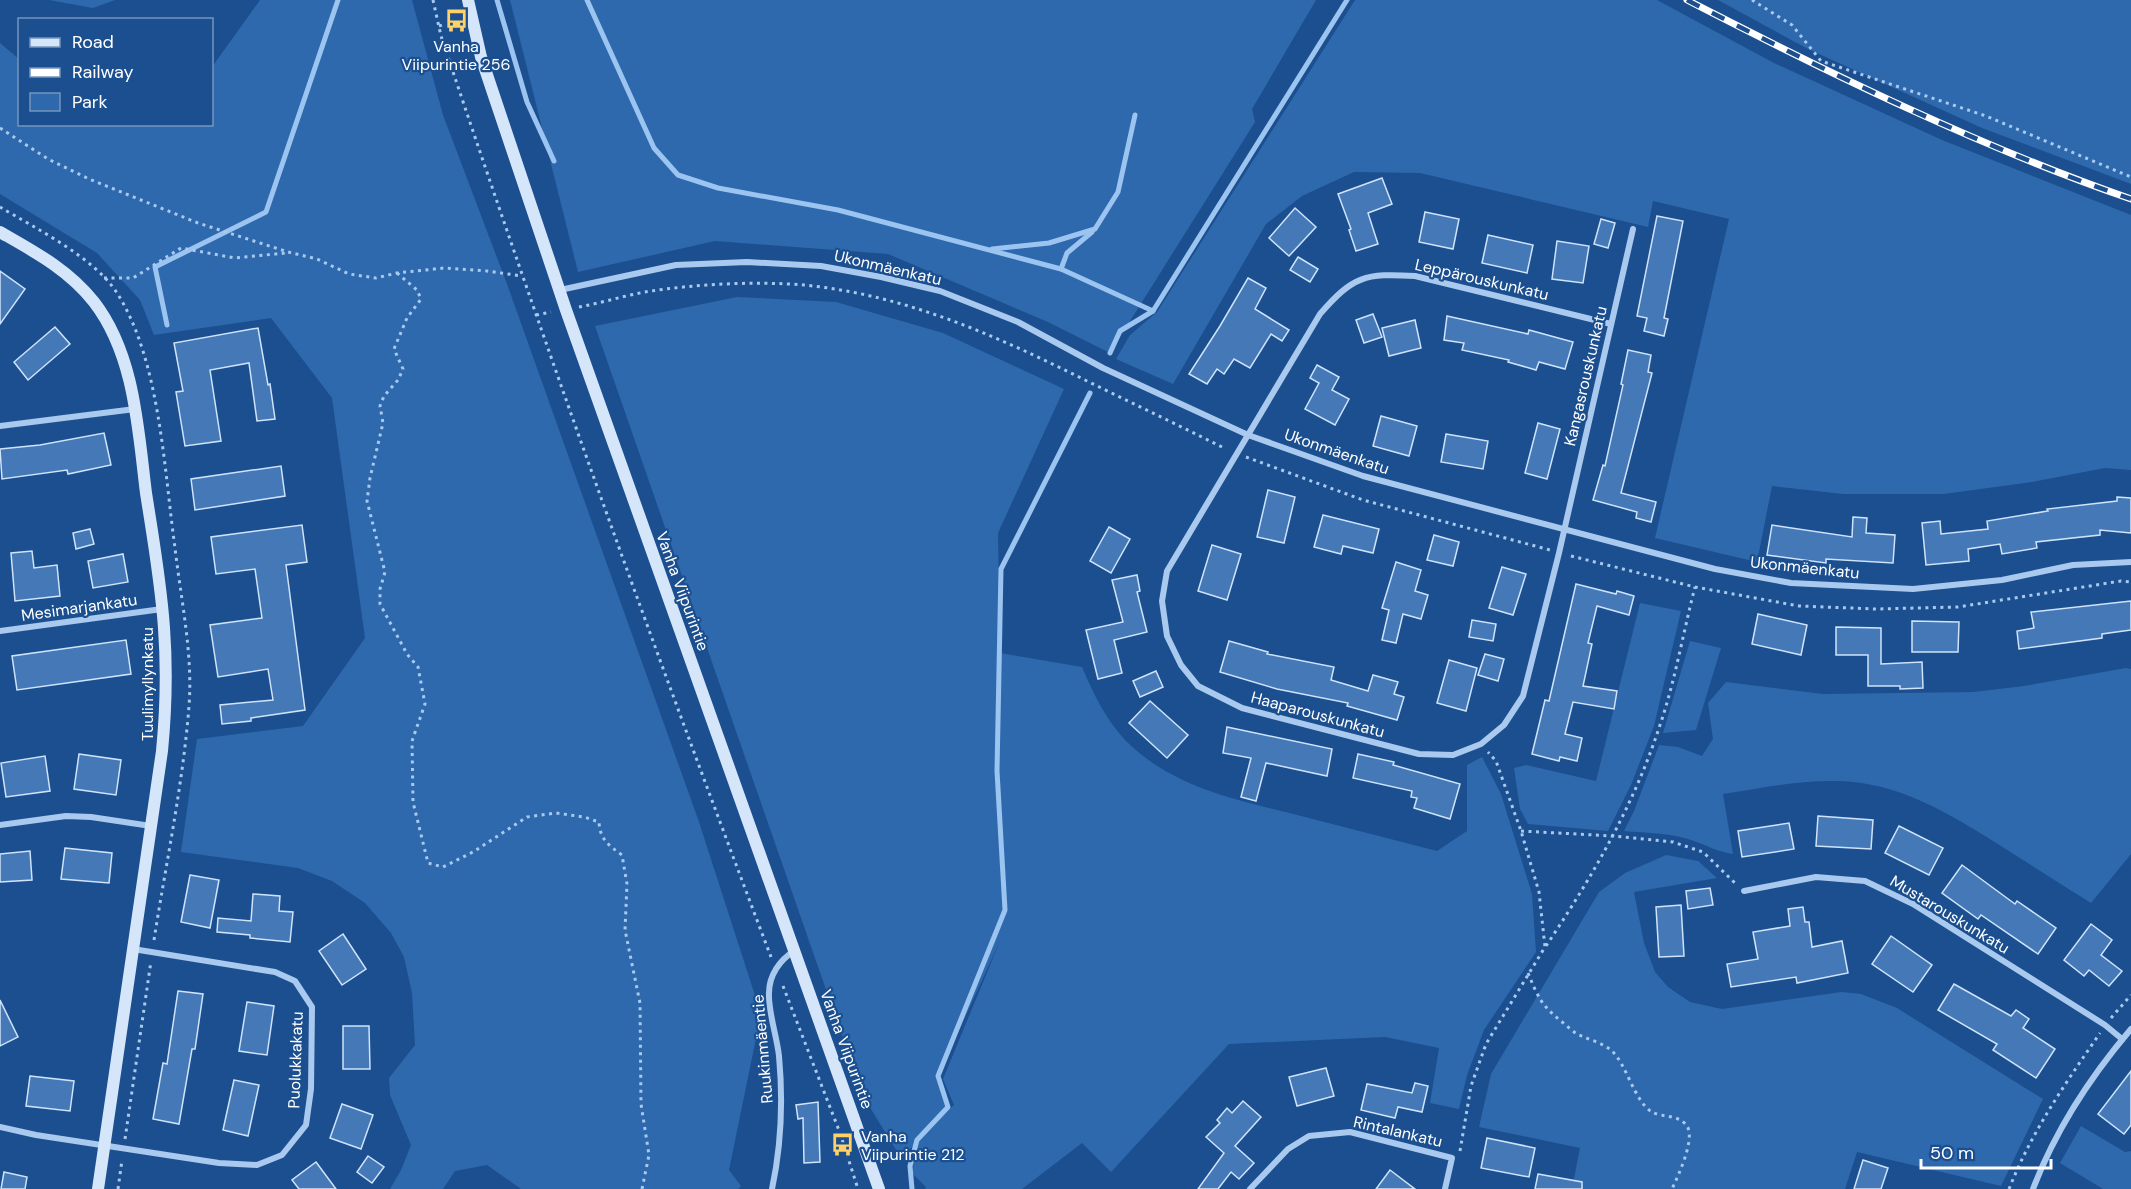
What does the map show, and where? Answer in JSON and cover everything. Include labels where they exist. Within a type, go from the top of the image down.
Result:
[{"type":"street","name":"Vanha Viipurintie","points":[[468,0],[481,57],[560,290],[879,1189]]},
{"type":"street","name":"Kangasrouskunkatu","points":[[1563,530],[1633,229]]},
{"type":"street","name":"Tuulimyllynkatu","points":[[0,232],[47,258],[65,273],[94,302],[115,336],[127,371],[135,409],[162,609],[166,670],[166,710],[162,751],[98,1189]]},
{"type":"street","name":"Ukonmäenkatu","points":[[560,290],[676,265],[747,262],[821,266],[940,291],[1018,322],[1103,368],[1248,435],[1364,476],[1715,569],[1791,583],[1913,589],[2002,580],[2073,566],[2131,562]]},
{"type":"street","name":"Leppärouskunkatu","points":[[1248,435],[1320,314],[1338,293],[1362,278],[1389,274],[1415,276],[1611,324]]},
{"type":"street","points":[[0,426],[135,409]]},
{"type":"street","name":"Haaparouskunkatu","points":[[1248,435],[1167,571],[1162,601],[1167,636],[1181,665],[1198,686],[1242,708],[1419,754],[1453,755],[1481,744],[1504,725],[1523,696],[1563,530]]},
{"type":"street","name":"Mesimarjankatu","points":[[0,631],[162,609]]},
{"type":"street","points":[[0,825],[66,816],[91,817],[151,826]]},
{"type":"street","name":"Mustarouskunkatu","points":[[1744,891],[1816,877],[1865,881],[1912,903],[2105,1025],[2122,1039]]},
{"type":"street","name":"Puolukkakatu","points":[[0,1127],[123,1149],[219,1163],[257,1165],[282,1155],[306,1125],[311,1089],[312,1007],[295,981],[274,972],[133,949]]},
{"type":"street","points":[[776,969],[783,958],[795,951]]},
{"type":"street","name":"Ruukinmäentie","points":[[772,1189],[776,1173],[781,1098],[779,1056],[768,992],[776,969]]},
{"type":"street","points":[[2033,1189],[2040,1170],[2073,1108],[2131,1029]]},
{"type":"street","name":"Rintalankatu","points":[[1250,1189],[1288,1149],[1310,1136],[1350,1132],[1452,1158],[1445,1189]]},
{"type":"path","points":[[434,0],[441,36],[522,276],[695,759],[840,1132],[858,1189]]},
{"type":"path","points":[[1752,0],[1791,25],[1821,61],[1986,116],[2131,177]]},
{"type":"path","points":[[439,26],[456,21]]},
{"type":"path","points":[[0,128],[48,159],[88,179],[219,230],[317,259],[349,274],[376,278],[397,273],[444,268],[522,276]]},
{"type":"path","points":[[0,207],[89,264],[116,290],[135,326],[148,368],[158,424],[188,651],[189,705],[118,1189]]},
{"type":"path","points":[[104,278],[133,278],[181,248],[235,258],[288,252]]},
{"type":"path","points":[[397,273],[417,290],[421,299],[407,318],[394,349],[403,369],[398,380],[384,396],[380,406],[383,423],[367,501],[385,572],[380,589],[380,604],[407,654],[418,667],[425,704],[411,741],[413,802],[428,862],[443,867],[473,852],[527,818],[556,813],[584,817],[599,822],[600,835],[608,845],[622,855],[627,884],[625,930],[640,1003],[641,1104],[649,1155],[642,1189]]},
{"type":"path","points":[[1460,1156],[1471,1086],[1486,1044],[1528,973],[1577,900],[1638,786],[1660,727],[1695,587]]},
{"type":"path","points":[[1481,744],[1496,761],[1521,831],[1539,892],[1545,947]]},
{"type":"path","points":[[1521,831],[1673,842],[1703,852],[1744,891]]},
{"type":"path","points":[[1528,973],[1537,997],[1547,1010],[1577,1034],[1597,1041],[1612,1051],[1621,1062],[1635,1091],[1650,1111],[1677,1118],[1688,1127],[1690,1138],[1672,1189]]},
{"type":"path","points":[[2009,1189],[2054,1098],[2105,1025],[2131,995]]},
{"type":"green space","points":[[49,0],[115,0],[93,8]]},
{"type":"green space","points":[[260,0],[412,0],[443,115],[507,284],[699,822],[761,1014],[729,1170],[741,1186],[738,1189],[521,1189],[487,1165],[455,1171],[443,1189],[390,1189],[411,1145],[390,1095],[389,1078],[415,1045],[412,993],[404,957],[391,933],[365,903],[332,881],[298,868],[181,852],[197,739],[303,726],[365,638],[332,398],[271,318],[154,335],[140,300],[97,253],[0,194],[0,43],[18,58],[18,126],[213,126],[213,66]]},
{"type":"green space","points":[[510,0],[1316,0],[1252,109],[1255,122],[1110,353],[1048,322],[888,254],[715,241],[578,272]]},
{"type":"green space","points":[[1355,0],[1657,0],[1774,63],[1942,140],[2131,215],[2131,470],[2105,468],[2032,482],[1944,494],[1843,494],[1772,486],[1757,562],[1655,538],[1729,219],[1653,201],[1648,227],[1420,173],[1354,172],[1302,196],[1266,224],[1173,384],[1116,359],[1130,335],[1157,312]]},
{"type":"green space","points":[[1718,0],[2131,0],[2131,184],[1982,128],[1808,49]]},
{"type":"green space","points":[[737,297],[836,302],[943,333],[1064,389],[998,533],[1000,653],[1082,667],[1101,706],[1126,741],[1165,771],[1187,782],[1233,799],[1437,851],[1467,831],[1467,765],[1482,757],[1501,794],[1532,894],[1536,952],[1484,1030],[1467,1075],[1459,1109],[1430,1103],[1439,1048],[1385,1037],[1229,1044],[1111,1172],[1082,1143],[1022,1189],[925,1189],[926,1187],[913,1174],[914,1145],[901,1158],[863,1096],[595,326]],"holes":[[[1000,941],[943,1079],[954,1105],[938,1118],[948,1107],[938,1076]]]},
{"type":"green space","points":[[1640,603],[1681,611],[1654,726],[1631,785],[1608,831],[1528,824],[1520,809],[1514,768],[1526,765],[1596,781]]},
{"type":"green space","points":[[1690,641],[1721,648],[1696,730],[1663,733]]},
{"type":"green space","points":[[2131,669],[2131,854],[2091,903],[1943,812],[1903,794],[1860,783],[1808,782],[1723,794],[1733,854],[1677,836],[1624,831],[1659,745],[1678,747],[1702,756],[1713,739],[1708,703],[1726,682],[1823,694],[1973,692],[2024,686]]},
{"type":"green space","points":[[1666,855],[1698,861],[1717,878],[1634,892],[1644,943],[1655,972],[1668,987],[1690,1002],[1722,1009],[1841,992],[1861,994],[1897,1008],[2043,1099],[2001,1186],[1857,1152],[1845,1189],[1572,1189],[1580,1148],[1479,1127],[1491,1074],[1599,892],[1625,873]]},
{"type":"green space","points":[[2081,1126],[2125,1152],[2131,1151],[2131,1189],[2103,1189],[2060,1163]]},
{"type":"building","points":[[1382,178],[1392,204],[1368,213],[1378,244],[1356,251],[1349,230],[1351,229],[1338,194]]},
{"type":"building","points":[[1295,208],[1316,227],[1289,256],[1269,238]]},
{"type":"building","points":[[1425,212],[1459,219],[1453,249],[1419,242]]},
{"type":"building","points":[[1657,216],[1683,221],[1664,318],[1668,319],[1664,336],[1644,331],[1647,318],[1637,316]]},
{"type":"building","points":[[1601,219],[1615,223],[1608,248],[1594,244]]},
{"type":"building","points":[[1488,235],[1533,245],[1527,273],[1482,263]]},
{"type":"building","points":[[1557,241],[1589,246],[1583,283],[1552,279]]},
{"type":"building","points":[[1298,257],[1318,269],[1310,282],[1290,270]]},
{"type":"building","points":[[0,271],[25,289],[0,324]]},
{"type":"building","points":[[1248,278],[1266,288],[1255,309],[1289,330],[1282,341],[1271,334],[1250,368],[1234,359],[1224,374],[1217,369],[1207,384],[1189,374]]},
{"type":"building","points":[[1373,314],[1382,337],[1364,343],[1356,320]]},
{"type":"building","points":[[1447,316],[1528,334],[1529,330],[1573,342],[1565,369],[1539,362],[1536,370],[1508,362],[1509,360],[1462,350],[1464,343],[1444,340]]},
{"type":"building","points":[[1415,320],[1421,348],[1389,356],[1382,328]]},
{"type":"building","points":[[55,327],[70,344],[28,380],[14,362]]},
{"type":"building","points":[[258,328],[275,419],[257,421],[249,363],[210,370],[221,441],[185,446],[176,392],[183,391],[174,343]]},
{"type":"building","points":[[1628,350],[1651,355],[1648,372],[1652,373],[1621,493],[1656,502],[1651,522],[1636,518],[1637,512],[1593,500],[1603,465],[1605,466],[1623,385],[1621,384]]},
{"type":"building","points":[[1317,365],[1339,377],[1332,390],[1349,399],[1335,425],[1305,409],[1319,383],[1310,378]]},
{"type":"building","points":[[1381,416],[1417,426],[1409,456],[1373,446]]},
{"type":"building","points":[[1538,423],[1560,429],[1547,479],[1525,473]]},
{"type":"building","points":[[104,433],[111,465],[68,474],[67,470],[2,479],[0,449],[40,445]]},
{"type":"building","points":[[1446,434],[1488,441],[1483,469],[1441,462]]},
{"type":"building","points":[[281,466],[285,496],[195,510],[191,479]]},
{"type":"building","points":[[1268,490],[1295,497],[1284,543],[1257,537]]},
{"type":"building","points":[[2117,497],[2131,498],[2131,533],[2100,530],[2100,535],[2036,542],[2037,548],[2002,554],[2000,544],[1968,549],[1969,561],[1926,565],[1922,523],[1940,521],[1941,534],[1988,529],[1987,521],[2048,511],[2047,509],[2117,501]]},
{"type":"building","points":[[1323,515],[1379,529],[1373,553],[1343,546],[1341,554],[1314,547]]},
{"type":"building","points":[[1853,517],[1867,518],[1866,533],[1895,535],[1893,563],[1826,559],[1826,563],[1767,555],[1772,525],[1852,537]]},
{"type":"building","points":[[302,525],[307,562],[286,565],[305,710],[251,718],[251,721],[222,724],[220,705],[273,700],[268,669],[218,677],[210,625],[262,618],[255,569],[216,574],[211,537]]},
{"type":"building","points":[[1109,527],[1130,539],[1111,573],[1090,561]]},
{"type":"building","points":[[90,529],[94,544],[76,549],[73,533]]},
{"type":"building","points":[[1434,535],[1459,542],[1453,566],[1427,560]]},
{"type":"building","points":[[1212,545],[1241,554],[1227,600],[1198,591]]},
{"type":"building","points":[[32,551],[34,568],[57,565],[60,596],[15,601],[11,553]]},
{"type":"building","points":[[123,554],[128,582],[93,588],[88,561]]},
{"type":"building","points":[[1396,562],[1421,570],[1415,591],[1428,595],[1421,619],[1403,614],[1396,643],[1382,640],[1389,610],[1382,608]]},
{"type":"building","points":[[1502,567],[1526,574],[1513,615],[1489,608]]},
{"type":"building","points":[[1137,575],[1140,591],[1137,592],[1147,632],[1114,640],[1122,673],[1098,679],[1086,630],[1123,622],[1112,580]]},
{"type":"building","points":[[1576,584],[1634,596],[1629,615],[1597,606],[1588,643],[1592,644],[1583,686],[1617,691],[1614,709],[1573,702],[1565,734],[1582,738],[1577,761],[1560,757],[1559,761],[1532,754],[1545,700],[1549,701]]},
{"type":"building","points":[[2131,601],[2131,630],[2102,634],[2102,638],[2019,649],[2017,631],[2034,628],[2031,612]]},
{"type":"building","points":[[1758,614],[1807,625],[1801,655],[1752,644]]},
{"type":"building","points":[[1472,620],[1496,624],[1493,641],[1469,637]]},
{"type":"building","points":[[1912,621],[1959,622],[1958,652],[1912,652]]},
{"type":"building","points":[[1836,627],[1881,628],[1881,664],[1922,662],[1923,688],[1900,689],[1900,686],[1868,686],[1868,655],[1836,655]]},
{"type":"building","points":[[126,640],[131,674],[17,690],[12,656]]},
{"type":"building","points":[[1229,641],[1268,652],[1267,654],[1334,667],[1331,680],[1368,691],[1373,675],[1398,682],[1394,694],[1404,697],[1397,720],[1347,706],[1348,703],[1277,689],[1220,672]]},
{"type":"building","points":[[1485,654],[1504,659],[1498,681],[1478,675]]},
{"type":"building","points":[[1449,660],[1477,668],[1466,711],[1437,703]]},
{"type":"building","points":[[1156,671],[1163,687],[1140,697],[1133,681]]},
{"type":"building","points":[[1150,701],[1188,735],[1167,758],[1129,723]]},
{"type":"building","points":[[1227,727],[1332,749],[1327,776],[1266,763],[1256,801],[1241,797],[1251,758],[1223,753]]},
{"type":"building","points":[[79,754],[121,760],[116,795],[74,789]]},
{"type":"building","points":[[1358,754],[1394,762],[1393,765],[1460,784],[1450,819],[1414,808],[1417,798],[1411,797],[1412,791],[1353,778]]},
{"type":"building","points":[[45,756],[50,791],[6,797],[1,763]]},
{"type":"building","points":[[1818,816],[1873,820],[1871,849],[1816,846]]},
{"type":"building","points":[[1789,823],[1794,849],[1742,857],[1738,831]]},
{"type":"building","points":[[1899,826],[1943,848],[1929,875],[1885,853]]},
{"type":"building","points":[[65,848],[112,853],[109,883],[61,879]]},
{"type":"building","points":[[30,851],[32,880],[0,882],[0,854]]},
{"type":"building","points":[[1962,865],[2015,904],[2017,901],[2056,928],[2038,954],[1981,915],[1978,919],[1942,893]]},
{"type":"building","points":[[190,875],[219,880],[210,928],[181,922]]},
{"type":"building","points":[[1710,888],[1713,905],[1688,909],[1686,891]]},
{"type":"building","points":[[253,894],[280,896],[279,911],[293,912],[290,942],[217,932],[218,918],[251,921]]},
{"type":"building","points":[[1681,905],[1684,956],[1659,957],[1656,907]]},
{"type":"building","points":[[1803,907],[1805,922],[1809,922],[1812,947],[1842,941],[1848,973],[1797,983],[1796,977],[1731,987],[1727,964],[1758,959],[1753,932],[1790,926],[1788,909]]},
{"type":"building","points":[[2091,924],[2112,940],[2101,955],[2122,971],[2109,986],[2089,970],[2084,976],[2064,960]]},
{"type":"building","points":[[343,934],[366,969],[342,985],[319,951]]},
{"type":"building","points":[[1891,936],[1932,965],[1913,992],[1872,964]]},
{"type":"building","points":[[1954,984],[2011,1016],[2016,1010],[2029,1019],[2023,1028],[2055,1049],[2036,1078],[1993,1050],[1997,1044],[1938,1010]]},
{"type":"building","points":[[178,991],[203,994],[195,1049],[192,1049],[179,1124],[153,1119],[163,1063],[167,1064]]},
{"type":"building","points":[[0,1000],[18,1037],[0,1046]]},
{"type":"building","points":[[247,1002],[274,1006],[267,1055],[239,1051]]},
{"type":"building","points":[[343,1026],[369,1026],[370,1069],[343,1069]]},
{"type":"building","points":[[1326,1068],[1334,1096],[1297,1106],[1289,1077]]},
{"type":"building","points":[[2131,1071],[2131,1125],[2124,1134],[2098,1114]]},
{"type":"building","points":[[30,1076],[74,1081],[70,1111],[26,1106]]},
{"type":"building","points":[[234,1080],[259,1085],[248,1136],[223,1130]]},
{"type":"building","points":[[1415,1083],[1428,1086],[1422,1112],[1398,1107],[1395,1118],[1361,1110],[1367,1084],[1412,1093]]},
{"type":"building","points":[[1243,1101],[1261,1117],[1235,1146],[1254,1163],[1239,1179],[1231,1172],[1218,1189],[1198,1189],[1224,1153],[1206,1137],[1220,1123],[1217,1120],[1227,1108],[1232,1113]]},
{"type":"building","points":[[818,1102],[820,1162],[804,1163],[803,1118],[798,1119],[796,1105]]},
{"type":"building","points":[[342,1104],[373,1115],[361,1149],[330,1138]]},
{"type":"building","points":[[1487,1138],[1535,1148],[1529,1177],[1481,1168]]},
{"type":"building","points":[[368,1156],[384,1167],[372,1183],[357,1172]]},
{"type":"building","points":[[1863,1160],[1888,1168],[1881,1189],[1854,1189]]},
{"type":"building","points":[[316,1162],[336,1189],[299,1189],[292,1180]]},
{"type":"building","points":[[1390,1170],[1415,1189],[1376,1189]]},
{"type":"building","points":[[4,1172],[27,1177],[25,1189],[1,1189]]},
{"type":"building","points":[[1538,1174],[1582,1182],[1582,1189],[1535,1189]]},
{"type":"waterway","points":[[167,325],[155,267],[266,212],[338,0]]},
{"type":"waterway","points":[[497,0],[527,102],[554,161]]},
{"type":"waterway","points":[[587,0],[654,148],[678,175],[718,188],[838,210],[1061,269],[1153,311]]},
{"type":"waterway","points":[[1110,353],[1120,331],[1153,311],[1347,0]]},
{"type":"waterway","points":[[992,249],[1049,243],[1095,229],[1118,192],[1135,115]]},
{"type":"waterway","points":[[1061,269],[1067,253],[1092,232]]},
{"type":"waterway","points":[[912,1189],[910,1166],[917,1140],[948,1107],[938,1076],[1005,910],[997,771],[1001,569],[1090,393]]},
{"type":"railway","points":[[1687,0],[1796,55],[1961,132],[2131,199]]},
{"type":"place","name":"Vanha Viipurintie 256","points":[[456,21]]},
{"type":"place","name":"Vanha Viipurintie 212","points":[[843,1145]]}]
